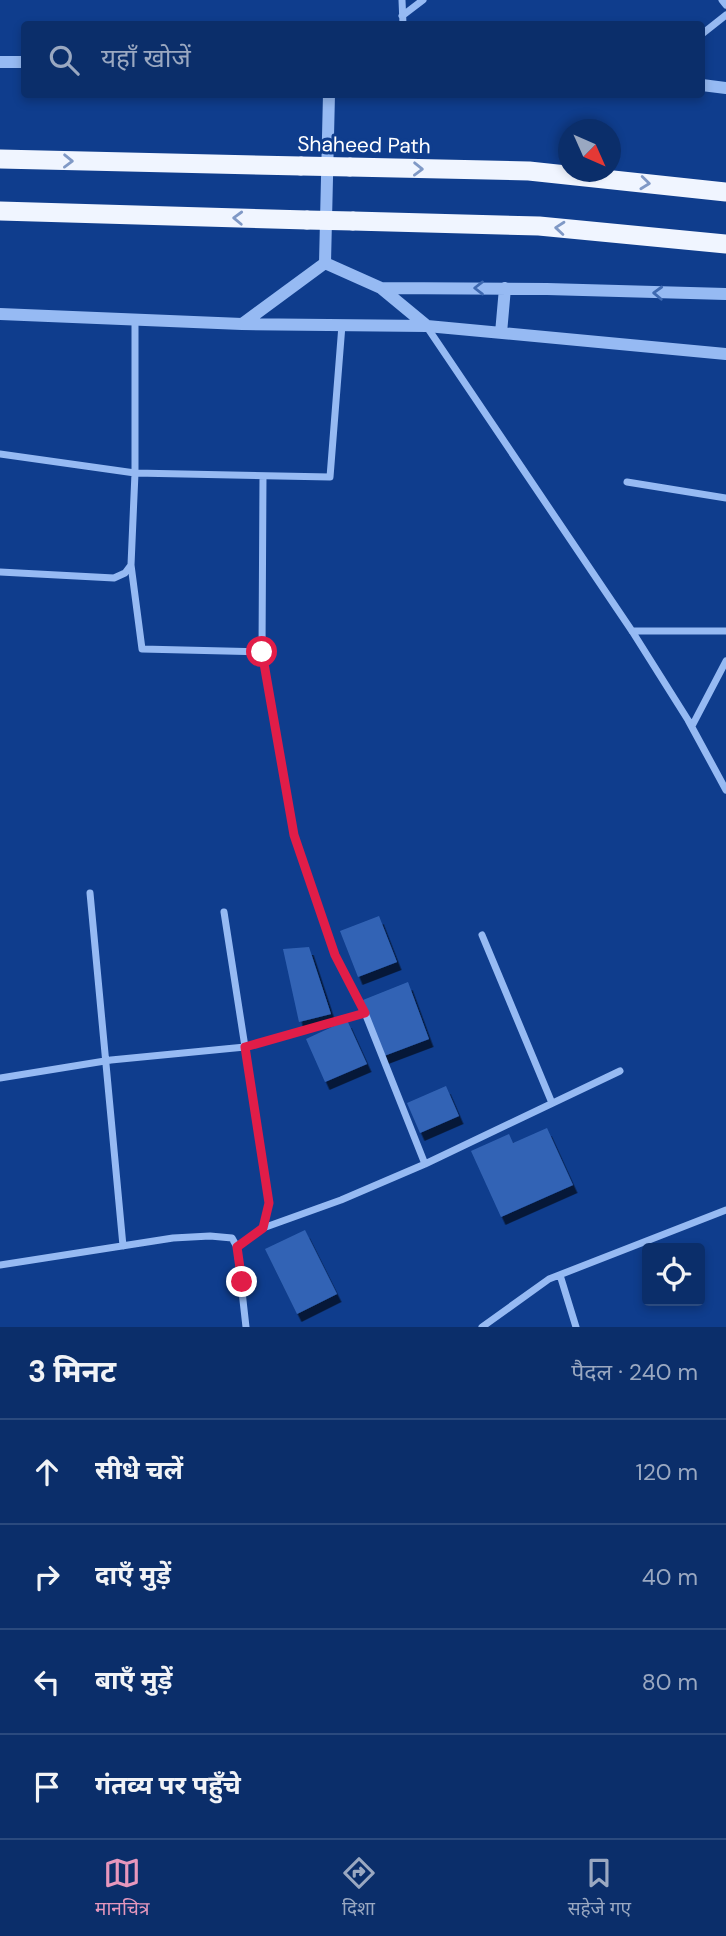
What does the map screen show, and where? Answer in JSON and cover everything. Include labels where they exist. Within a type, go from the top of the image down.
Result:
[{"type":"highway","name":"Shaheed Path","points":[[0,159],[529,171],[726,192]]},
{"type":"highway","points":[[0,211],[539,226],[726,244]]},
{"type":"street","points":[[402,0],[402,20]]},
{"type":"street","points":[[402,20],[423,0]]},
{"type":"street","points":[[722,0],[726,5]]},
{"type":"street","points":[[705,32],[726,15]]},
{"type":"street","points":[[0,62],[21,62]]},
{"type":"street","points":[[705,85],[726,88]]},
{"type":"street","points":[[325,263],[329,98]]},
{"type":"street","points":[[325,263],[381,288],[426,326],[632,631],[692,726],[726,790]]},
{"type":"street","points":[[242,324],[325,263]]},
{"type":"street","points":[[381,288],[505,288],[726,294]]},
{"type":"street","points":[[501,333],[505,288]]},
{"type":"street","points":[[0,314],[242,324],[426,326],[726,354]]},
{"type":"street","points":[[135,320],[135,473],[131,565],[142,649],[262,652]]},
{"type":"street","points":[[0,454],[135,473],[330,477],[342,325]]},
{"type":"street","points":[[263,476],[262,652],[294,835],[335,955],[365,1013],[425,1164]]},
{"type":"street","points":[[627,482],[726,498]]},
{"type":"street","points":[[0,572],[114,578],[125,573],[131,565]]},
{"type":"street","points":[[632,631],[726,631]]},
{"type":"street","points":[[692,726],[726,661]]},
{"type":"street","points":[[90,893],[123,1246]]},
{"type":"street","points":[[224,912],[269,1203],[263,1228]]},
{"type":"street","points":[[482,935],[552,1103]]},
{"type":"street","points":[[0,1078],[106,1060],[245,1047],[365,1013]]},
{"type":"street","points":[[237,1247],[263,1228],[341,1200],[425,1164],[620,1071]]},
{"type":"street","points":[[482,1327],[510,1305],[561,1275],[726,1210]]},
{"type":"street","points":[[0,1265],[173,1238],[232,1238],[237,1247],[246,1327]]},
{"type":"street","points":[[561,1275],[576,1327]]},
{"type":"building","points":[[379,916],[397,962],[358,977],[340,931]]},
{"type":"building","points":[[309,947],[331,1014],[299,1022],[283,949]]},
{"type":"building","points":[[408,982],[429,1039],[384,1056],[363,1000]]},
{"type":"building","points":[[347,1020],[367,1064],[325,1082],[306,1039]]},
{"type":"building","points":[[446,1086],[459,1116],[420,1133],[407,1103]]},
{"type":"building","points":[[547,1128],[573,1185],[501,1217],[471,1151],[509,1134],[513,1143]]},
{"type":"building","points":[[305,1230],[337,1294],[297,1314],[265,1249]]},
{"type":"route","points":[[242,1282],[237,1247],[263,1228],[269,1203],[245,1047],[365,1013],[335,955],[294,835],[262,652]]}]
